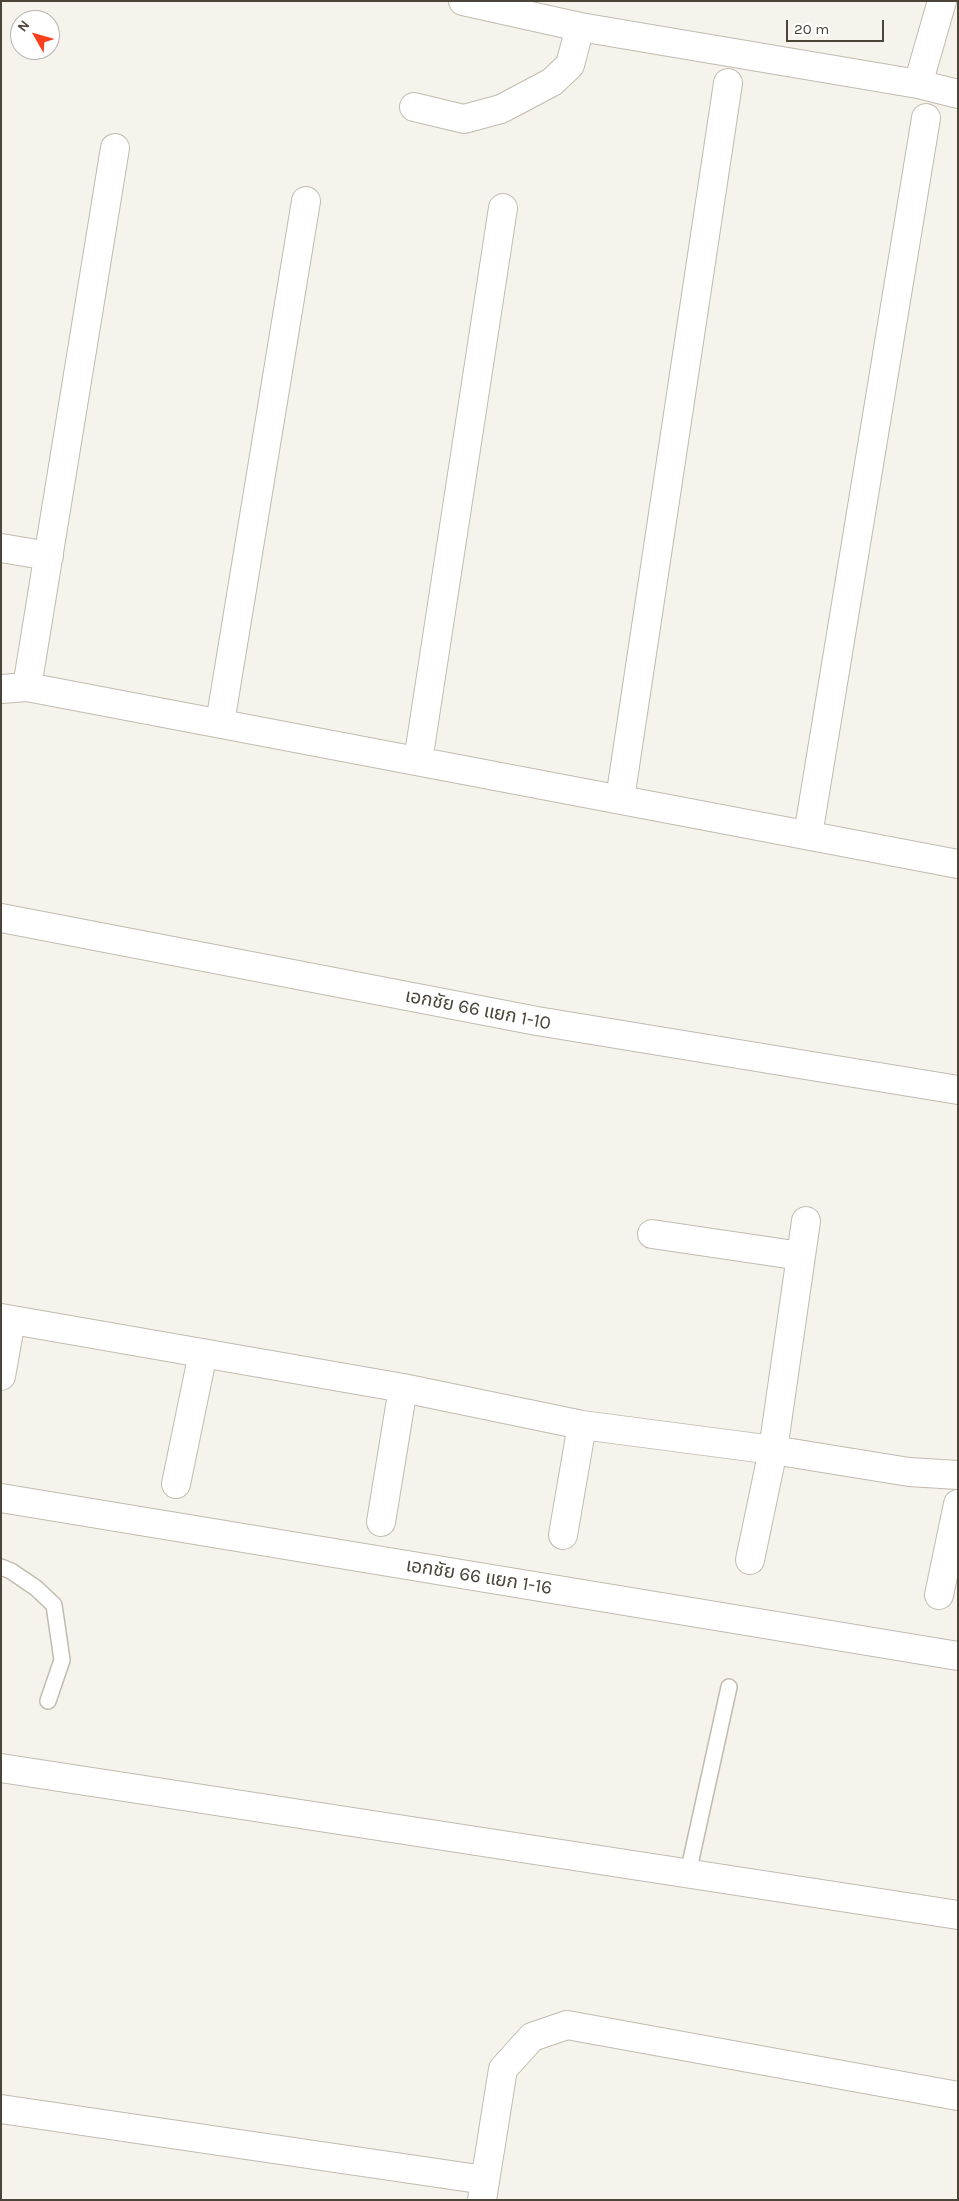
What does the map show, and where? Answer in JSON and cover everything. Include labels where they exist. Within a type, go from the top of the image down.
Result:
[{"type":"street","points":[[464,1],[580,27],[918,84],[958,94]]},
{"type":"street","points":[[918,84],[942,1]]},
{"type":"street","points":[[414,107],[464,119],[501,109],[552,82],[570,65],[580,27]]},
{"type":"street","points":[[620,800],[728,83]]},
{"type":"street","points":[[808,835],[926,118]]},
{"type":"street","points":[[115,148],[49,556],[14,688],[220,723],[958,864]]},
{"type":"street","points":[[220,723],[306,201]]},
{"type":"street","points":[[418,761],[503,208]]},
{"type":"street","points":[[1,548],[49,556]]},
{"type":"street","name":"เอกชัย 66 แยก 1-10","points":[[1,918],[537,1021],[958,1090]]},
{"type":"street","points":[[750,1560],[774,1450],[806,1221]]},
{"type":"street","points":[[652,1234],[801,1256]]},
{"type":"street","points":[[1,1376],[6,1319],[403,1388],[582,1425],[774,1450],[910,1472],[958,1475]]},
{"type":"street","points":[[176,1484],[203,1354]]},
{"type":"street","points":[[381,1522],[403,1388]]},
{"type":"street","points":[[563,1535],[582,1425]]},
{"type":"street","name":"เอกชัย 66 แยก 1-16","points":[[1,1498],[958,1656]]},
{"type":"street","points":[[939,1595],[958,1504]]},
{"type":"street","points":[[1,1768],[958,1915]]},
{"type":"street","points":[[1,2109],[484,2190],[503,2069],[532,2037],[567,2024],[958,2096]]},
{"type":"lane","points":[[1,1567],[11,1570],[36,1588],[54,1605],[62,1660],[48,1701]]},
{"type":"lane","points":[[688,1873],[729,1687]]}]
